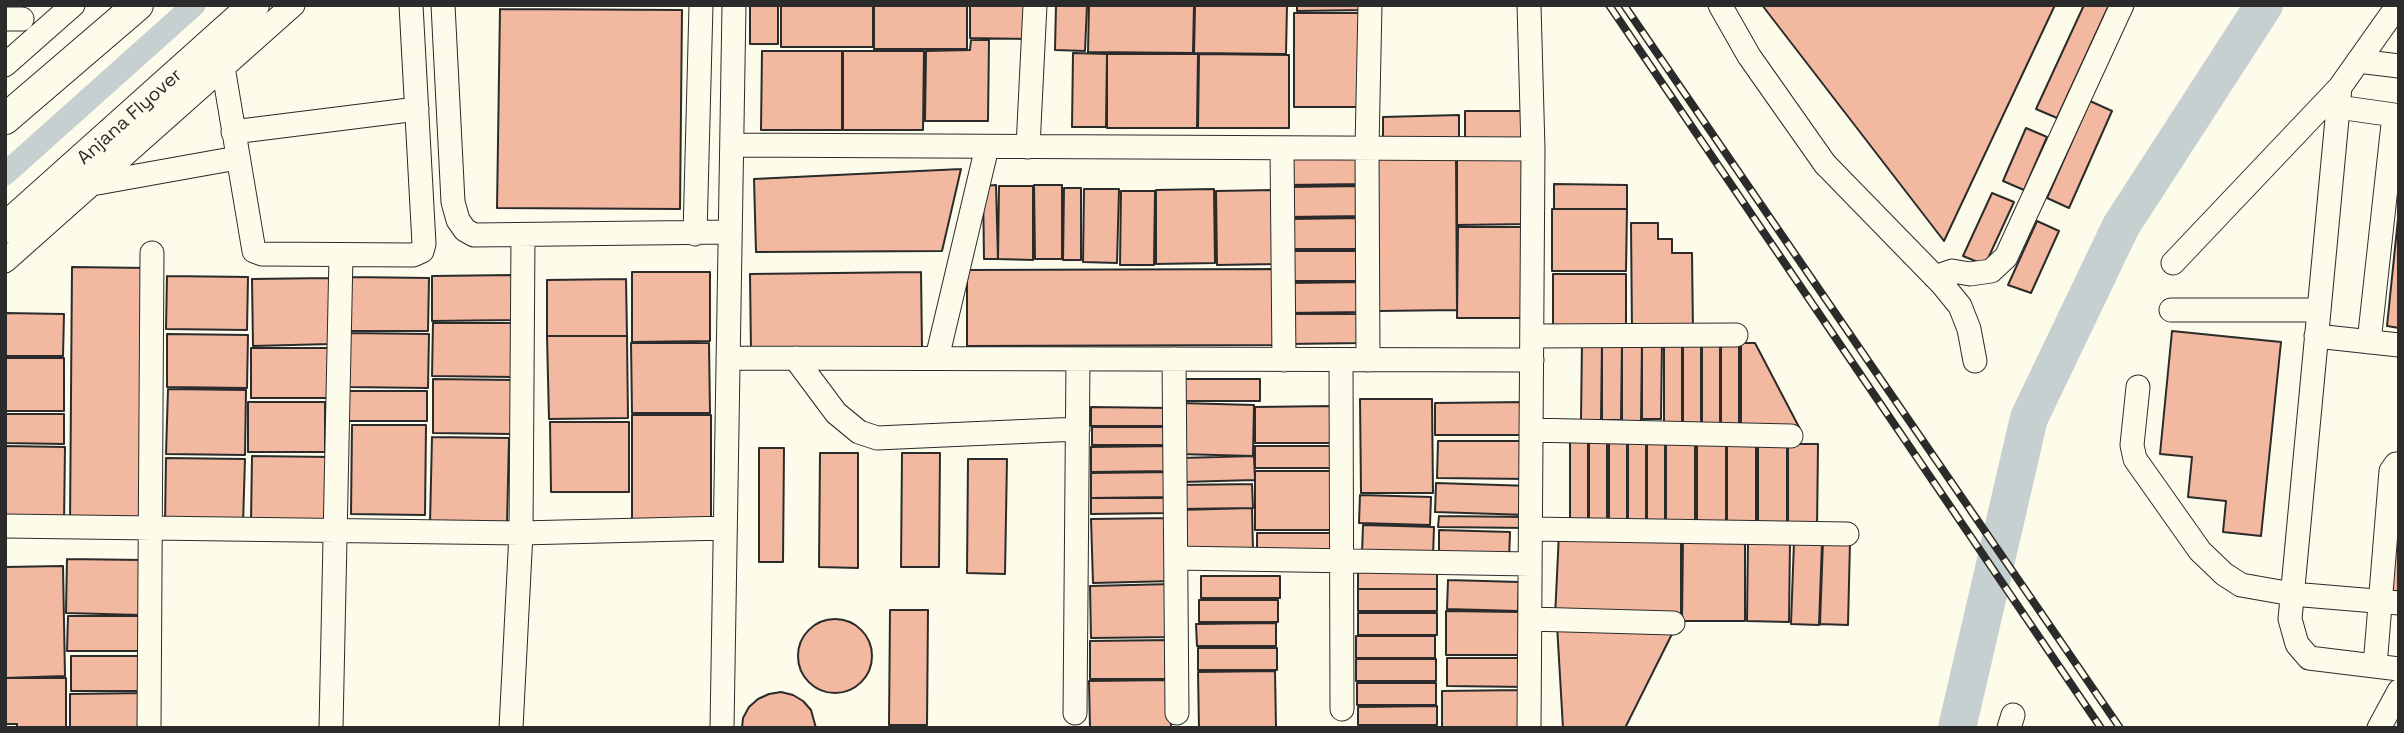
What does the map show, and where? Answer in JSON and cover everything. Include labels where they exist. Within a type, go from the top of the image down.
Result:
[{"type":"main road","points":[[5,120],[138,5]]},
{"type":"main road","name":"Anjana Flyover","points":[[5,228],[254,5]]},
{"type":"street","points":[[5,65],[73,5]]},
{"type":"street","points":[[5,261],[293,5]]},
{"type":"street","points":[[223,67],[254,251],[262,254],[413,255],[422,251],[424,244],[411,5]]},
{"type":"street","points":[[443,5],[453,202],[458,220],[465,230],[474,236],[730,232]]},
{"type":"street","points":[[695,234],[701,5]]},
{"type":"street","points":[[722,728],[734,5]]},
{"type":"street","points":[[1028,147],[1035,5]]},
{"type":"street","points":[[1368,360],[1367,148],[1370,5]]},
{"type":"street","points":[[1529,5],[1533,149],[1529,728]]},
{"type":"street","points":[[1720,5],[1749,56],[1825,164],[1935,277],[1959,306],[1969,329],[1975,361]]},
{"type":"street","points":[[1935,277],[1952,271],[1970,274],[1991,271],[2006,257],[2122,5]]},
{"type":"street","points":[[2174,263],[2339,97],[2358,61],[2398,5]]},
{"type":"street","points":[[2358,61],[2399,66]]},
{"type":"street","points":[[2339,97],[2290,619],[2297,644],[2309,658],[2399,669]]},
{"type":"street","points":[[2339,97],[2394,115],[2369,341]]},
{"type":"street","points":[[233,132],[416,110]]},
{"type":"street","points":[[732,145],[1533,149]]},
{"type":"street","points":[[937,358],[986,147]]},
{"type":"street","points":[[1282,148],[1284,360]]},
{"type":"street","points":[[92,184],[237,158]]},
{"type":"street","points":[[511,728],[520,533],[523,235]]},
{"type":"street","points":[[149,728],[152,253]]},
{"type":"street","points":[[331,728],[341,255]]},
{"type":"street","points":[[2171,310],[2318,310]]},
{"type":"street","points":[[1532,336],[1736,335]]},
{"type":"street","points":[[2316,336],[2399,345]]},
{"type":"street","points":[[728,358],[1532,360]]},
{"type":"street","points":[[795,358],[835,413],[859,432],[877,438],[1078,429]]},
{"type":"street","points":[[1075,713],[1078,359]]},
{"type":"street","points":[[1174,359],[1177,713]]},
{"type":"street","points":[[1341,360],[1342,709]]},
{"type":"street","points":[[2137,387],[2132,445],[2135,459],[2200,551],[2224,575],[2241,585],[2292,594],[2389,602]]},
{"type":"street","points":[[1531,430],[1791,436]]},
{"type":"street","points":[[2375,666],[2389,602],[2391,471],[2399,464]]},
{"type":"street","points":[[5,526],[520,533],[725,528]]},
{"type":"street","points":[[1531,529],[1847,534]]},
{"type":"street","points":[[1176,558],[1530,564]]},
{"type":"street","points":[[1530,619],[1673,623]]},
{"type":"street","points":[[2379,728],[2399,691]]},
{"type":"building","points":[[750,5],[778,5],[778,44],[750,44]]},
{"type":"building","points":[[781,5],[873,5],[873,47],[781,47]]},
{"type":"building","points":[[874,5],[967,5],[967,49],[874,49]]},
{"type":"building","points":[[970,5],[1028,5],[1027,39],[970,38]]},
{"type":"building","points":[[1056,5],[1087,5],[1085,51],[1055,50]]},
{"type":"building","points":[[1089,5],[1194,5],[1193,53],[1088,52]]},
{"type":"building","points":[[1195,5],[1287,5],[1286,54],[1194,53]]},
{"type":"building","points":[[1297,5],[1365,5],[1365,10],[1297,11]]},
{"type":"building","points":[[1762,5],[2055,5],[1944,241]]},
{"type":"building","points":[[2084,5],[2109,5],[2057,118],[2036,109]]},
{"type":"building","points":[[500,9],[682,10],[680,209],[497,208]]},
{"type":"building","points":[[1294,13],[1364,13],[1363,107],[1294,107]]},
{"type":"building","points":[[971,40],[989,40],[988,121],[925,121],[926,51],[970,50]]},
{"type":"building","points":[[762,51],[842,51],[842,130],[761,130]]},
{"type":"building","points":[[843,51],[924,51],[923,130],[843,130]]},
{"type":"building","points":[[1073,53],[1107,54],[1106,127],[1072,127]]},
{"type":"building","points":[[1107,54],[1198,54],[1197,128],[1107,128]]},
{"type":"building","points":[[1199,54],[1289,55],[1289,128],[1198,128]]},
{"type":"building","points":[[2090,101],[2112,111],[2069,208],[2047,198]]},
{"type":"building","points":[[1465,111],[1529,111],[1529,139],[1465,140]]},
{"type":"building","points":[[1459,115],[1459,144],[1383,147],[1383,117]]},
{"type":"building","points":[[2026,128],[2047,137],[2024,190],[2003,181]]},
{"type":"building","points":[[1286,155],[1361,155],[1362,184],[1287,185]]},
{"type":"building","points":[[1456,156],[1457,310],[1379,311],[1377,157]]},
{"type":"building","points":[[1528,156],[1529,224],[1457,225],[1457,157]]},
{"type":"building","points":[[961,169],[942,251],[756,252],[754,179]]},
{"type":"building","points":[[1554,184],[1627,185],[1627,209],[1554,209]]},
{"type":"building","points":[[996,185],[998,259],[984,259],[983,186]]},
{"type":"building","points":[[1034,185],[1062,185],[1062,259],[1035,259]]},
{"type":"building","points":[[999,186],[1033,186],[1033,260],[998,259]]},
{"type":"building","points":[[1362,186],[1363,216],[1288,217],[1287,187]]},
{"type":"building","points":[[1064,188],[1081,188],[1081,260],[1063,260]]},
{"type":"building","points":[[1084,189],[1119,189],[1117,263],[1083,262]]},
{"type":"building","points":[[1214,189],[1215,263],[1156,264],[1156,190]]},
{"type":"building","points":[[1275,190],[1276,264],[1217,265],[1216,191]]},
{"type":"building","points":[[1121,191],[1155,191],[1154,265],[1120,265]]},
{"type":"building","points":[[1992,193],[2014,202],[1985,265],[1963,256]]},
{"type":"building","points":[[1552,209],[1627,209],[1626,271],[1552,271]]},
{"type":"building","points":[[2399,209],[2399,328],[2387,326]]},
{"type":"building","points":[[1363,218],[1363,249],[1287,249],[1288,219]]},
{"type":"building","points":[[2037,221],[2059,231],[2031,293],[2008,285]]},
{"type":"building","points":[[1631,223],[1658,223],[1658,239],[1672,239],[1672,253],[1692,253],[1693,332],[1632,333]]},
{"type":"building","points":[[1458,227],[1528,227],[1527,318],[1457,318]]},
{"type":"building","points":[[1289,251],[1364,251],[1364,281],[1289,281]]},
{"type":"building","points":[[72,267],[148,268],[145,525],[70,524]]},
{"type":"building","points":[[1275,269],[1275,345],[967,346],[967,270]]},
{"type":"building","points":[[632,272],[710,272],[710,341],[632,342]]},
{"type":"building","points":[[921,272],[922,349],[751,352],[750,274]]},
{"type":"building","points":[[1553,274],[1626,274],[1626,333],[1553,333]]},
{"type":"building","points":[[513,275],[513,320],[432,321],[432,276]]},
{"type":"building","points":[[167,276],[248,277],[247,330],[166,329]]},
{"type":"building","points":[[349,277],[429,278],[428,331],[348,331]]},
{"type":"building","points":[[329,278],[331,344],[253,346],[252,279]]},
{"type":"building","points":[[626,279],[627,336],[547,336],[547,280]]},
{"type":"building","points":[[1363,282],[1363,312],[1288,313],[1288,283]]},
{"type":"building","points":[[5,313],[64,314],[63,356],[5,356]]},
{"type":"building","points":[[1288,314],[1363,314],[1363,343],[1288,344]]},
{"type":"building","points":[[433,323],[513,323],[513,377],[432,376]]},
{"type":"building","points":[[2172,331],[2281,342],[2261,536],[2223,532],[2226,501],[2188,497],[2192,457],[2160,454]]},
{"type":"building","points":[[348,333],[429,334],[428,388],[347,387]]},
{"type":"building","points":[[167,334],[248,335],[247,388],[167,387]]},
{"type":"building","points":[[547,336],[627,336],[628,418],[549,419]]},
{"type":"building","points":[[1582,341],[1602,341],[1601,420],[1581,420]]},
{"type":"building","points":[[1622,341],[1621,420],[1602,420],[1602,342]]},
{"type":"building","points":[[1642,341],[1662,341],[1661,419],[1642,419]]},
{"type":"building","points":[[1683,341],[1701,341],[1701,428],[1683,427]]},
{"type":"building","points":[[1622,342],[1642,342],[1641,421],[1622,421]]},
{"type":"building","points":[[1664,342],[1682,342],[1682,428],[1664,428]]},
{"type":"building","points":[[1702,342],[1720,342],[1720,428],[1702,428]]},
{"type":"building","points":[[631,343],[709,343],[710,413],[632,413]]},
{"type":"building","points":[[1721,343],[1739,343],[1739,429],[1721,429]]},
{"type":"building","points":[[1741,343],[1755,343],[1800,429],[1741,429]]},
{"type":"building","points":[[251,348],[329,348],[329,398],[251,398]]},
{"type":"building","points":[[5,358],[64,358],[64,411],[5,411]]},
{"type":"building","points":[[433,379],[514,380],[513,434],[433,433]]},
{"type":"building","points":[[1181,379],[1260,379],[1260,401],[1181,401]]},
{"type":"building","points":[[168,389],[246,390],[245,455],[166,454]]},
{"type":"building","points":[[349,391],[427,391],[427,421],[349,421]]},
{"type":"building","points":[[1360,399],[1432,399],[1433,493],[1361,493]]},
{"type":"building","points":[[248,402],[325,402],[325,452],[248,452]]},
{"type":"building","points":[[1528,402],[1528,435],[1435,435],[1435,403]]},
{"type":"building","points":[[1180,403],[1254,405],[1253,456],[1179,454]]},
{"type":"building","points":[[1334,406],[1334,443],[1255,443],[1255,407]]},
{"type":"building","points":[[1091,407],[1171,408],[1170,426],[1091,426]]},
{"type":"building","points":[[5,414],[64,414],[64,444],[5,443]]},
{"type":"building","points":[[632,415],[711,415],[711,523],[632,523]]},
{"type":"building","points":[[550,422],[629,422],[629,492],[551,492]]},
{"type":"building","points":[[352,425],[426,425],[425,515],[351,514]]},
{"type":"building","points":[[1092,427],[1172,427],[1172,445],[1092,445]]},
{"type":"building","points":[[1570,434],[1588,434],[1588,520],[1570,520]]},
{"type":"building","points":[[1589,434],[1607,434],[1607,520],[1589,520]]},
{"type":"building","points":[[1609,434],[1627,434],[1627,520],[1609,520]]},
{"type":"building","points":[[1628,435],[1646,435],[1646,520],[1628,521]]},
{"type":"building","points":[[1665,436],[1665,523],[1647,522],[1647,437]]},
{"type":"building","points":[[432,437],[509,438],[507,524],[430,523]]},
{"type":"building","points":[[1666,437],[1695,437],[1695,522],[1666,522]]},
{"type":"building","points":[[1438,441],[1529,441],[1529,479],[1437,478]]},
{"type":"building","points":[[1697,441],[1726,442],[1726,526],[1697,526]]},
{"type":"building","points":[[1727,444],[1756,444],[1756,529],[1727,529]]},
{"type":"building","points":[[1758,444],[1787,444],[1787,529],[1758,529]]},
{"type":"building","points":[[1788,444],[1818,444],[1817,529],[1788,529]]},
{"type":"building","points":[[5,446],[65,447],[64,523],[5,522]]},
{"type":"building","points":[[1171,446],[1171,471],[1091,472],[1091,447]]},
{"type":"building","points":[[1255,446],[1334,446],[1334,468],[1255,468]]},
{"type":"building","points":[[759,448],[784,448],[783,562],[759,562]]},
{"type":"building","points":[[820,453],[858,453],[858,568],[819,567]]},
{"type":"building","points":[[902,453],[940,453],[939,567],[901,567]]},
{"type":"building","points":[[252,456],[331,457],[330,522],[251,521]]},
{"type":"building","points":[[1254,456],[1255,480],[1182,482],[1181,458]]},
{"type":"building","points":[[166,458],[245,459],[243,524],[165,523]]},
{"type":"building","points":[[968,459],[1007,459],[1005,574],[967,573]]},
{"type":"building","points":[[1255,471],[1333,471],[1333,530],[1255,530]]},
{"type":"building","points":[[1171,472],[1171,497],[1091,498],[1091,473]]},
{"type":"building","points":[[1436,483],[1530,486],[1528,515],[1435,512]]},
{"type":"building","points":[[1252,484],[1253,508],[1179,509],[1179,485]]},
{"type":"building","points":[[1360,495],[1431,497],[1430,525],[1359,523]]},
{"type":"building","points":[[1091,498],[1171,498],[1171,513],[1091,514]]},
{"type":"building","points":[[1252,508],[1253,550],[1180,551],[1179,510]]},
{"type":"building","points":[[2399,511],[2399,592],[2389,591]]},
{"type":"building","points":[[1439,516],[1527,517],[1527,528],[1438,527]]},
{"type":"building","points":[[1172,518],[1173,581],[1093,583],[1091,519]]},
{"type":"building","points":[[1363,525],[1434,527],[1433,556],[1362,554]]},
{"type":"building","points":[[1439,530],[1510,532],[1509,560],[1439,558]]},
{"type":"building","points":[[1257,533],[1336,533],[1336,555],[1257,555]]},
{"type":"building","points":[[1559,533],[1681,538],[1681,621],[1555,617]]},
{"type":"building","points":[[1683,538],[1745,538],[1745,621],[1682,621]]},
{"type":"building","points":[[1748,540],[1790,541],[1789,622],[1747,621]]},
{"type":"building","points":[[1823,541],[1850,542],[1848,625],[1820,624]]},
{"type":"building","points":[[1794,542],[1822,542],[1819,625],[1791,624]]},
{"type":"building","points":[[67,559],[142,560],[140,615],[66,613]]},
{"type":"building","points":[[63,566],[65,676],[5,678],[5,567]]},
{"type":"building","points":[[1358,566],[1437,566],[1437,589],[1358,589]]},
{"type":"building","points":[[1201,576],[1280,576],[1280,598],[1201,598]]},
{"type":"building","points":[[1448,580],[1519,582],[1518,611],[1447,609]]},
{"type":"building","points":[[1172,584],[1172,637],[1091,638],[1090,586]]},
{"type":"building","points":[[1358,589],[1437,589],[1437,611],[1358,611]]},
{"type":"building","points":[[1199,600],[1278,600],[1278,622],[1199,622]]},
{"type":"building","points":[[890,610],[928,610],[927,725],[889,725]]},
{"type":"building","points":[[1446,611],[1520,612],[1520,655],[1446,655]]},
{"type":"building","points":[[1358,613],[1437,613],[1437,635],[1358,635]]},
{"type":"building","points":[[68,616],[143,616],[142,651],[67,651]]},
{"type":"building","points":[[835,619],[849,622],[861,630],[869,642],[872,656],[869,670],[861,682],[849,690],[835,693],[821,690],[809,682],[801,670],[798,656],[801,642],[809,630],[821,622]]},
{"type":"building","points":[[1276,623],[1276,646],[1197,646],[1196,624]]},
{"type":"building","points":[[1557,625],[1672,634],[1625,728],[1563,728]]},
{"type":"building","points":[[1356,636],[1435,636],[1435,658],[1356,658]]},
{"type":"building","points":[[1171,640],[1171,679],[1090,679],[1090,641]]},
{"type":"building","points":[[1198,648],[1277,648],[1277,670],[1198,670]]},
{"type":"building","points":[[71,656],[146,656],[146,691],[71,691]]},
{"type":"building","points":[[1447,658],[1527,658],[1527,687],[1447,686]]},
{"type":"building","points":[[1356,659],[1436,659],[1436,681],[1356,681]]},
{"type":"building","points":[[1275,671],[1276,728],[1199,728],[1198,672]]},
{"type":"building","points":[[5,678],[66,678],[66,728],[17,728],[17,724],[5,724]]},
{"type":"building","points":[[1170,680],[1171,728],[1090,728],[1089,681]]},
{"type":"building","points":[[1357,683],[1436,683],[1436,705],[1357,705]]},
{"type":"building","points":[[1523,690],[1522,728],[1442,728],[1442,691]]},
{"type":"building","points":[[781,692],[803,701],[811,710],[816,728],[742,728],[743,718],[749,707],[758,699]]},
{"type":"building","points":[[144,693],[145,728],[70,728],[70,694]]},
{"type":"building","points":[[1437,706],[1437,725],[1358,725],[1358,707]]},
{"type":"waterway","points":[[5,174],[194,5]]},
{"type":"waterway","points":[[1957,728],[2029,418],[2121,226],[2264,5]]},
{"type":"railway","points":[[1609,5],[2101,728]]},
{"type":"railway","points":[[1624,5],[2120,728]]}]
